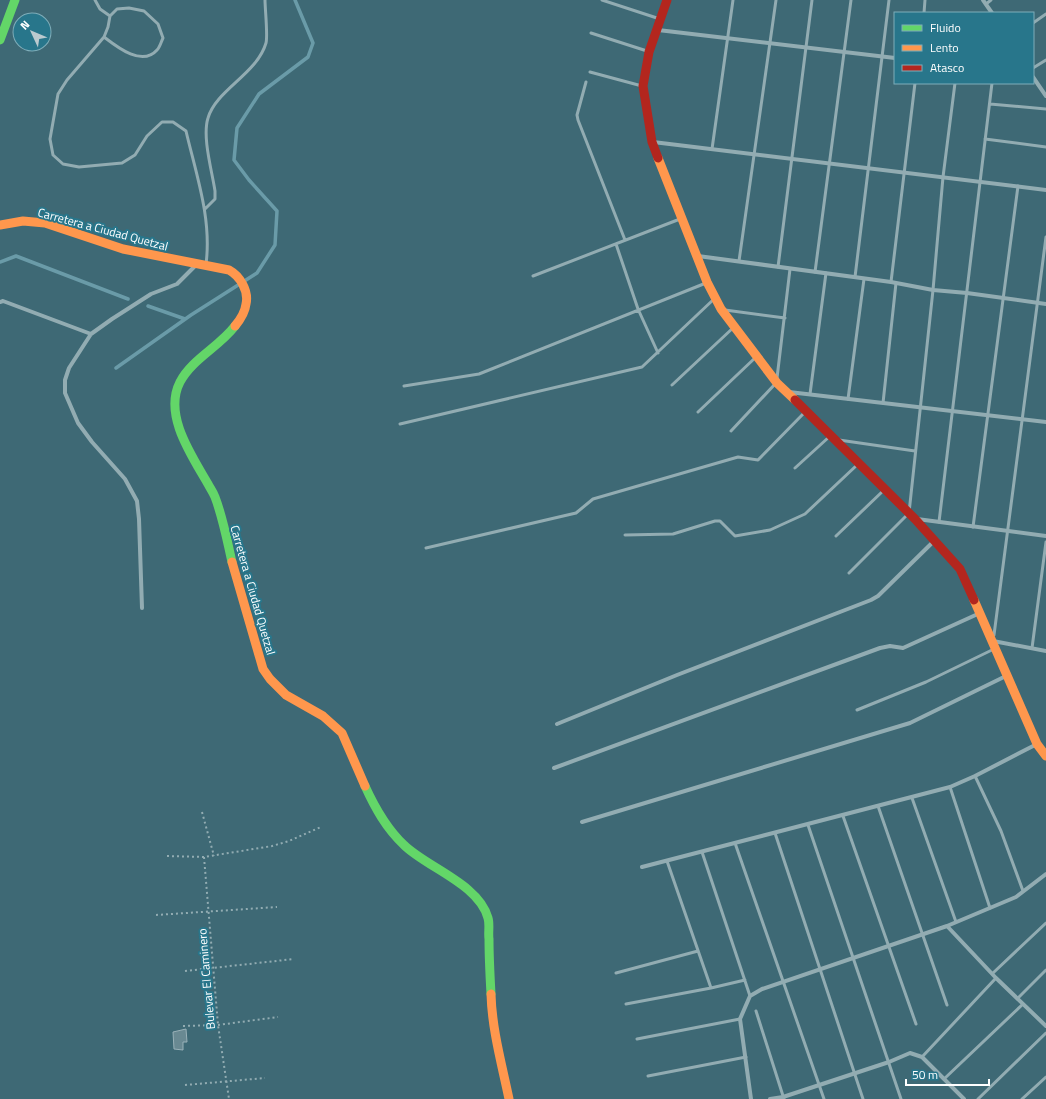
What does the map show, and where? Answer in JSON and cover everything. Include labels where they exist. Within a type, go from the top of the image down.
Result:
[{"type":"main road","points":[[0,40],[15,0]]},
{"type":"main road","points":[[667,0],[649,52],[643,86],[652,142],[695,255],[715,298],[734,327],[777,383],[912,516],[960,569],[1008,675],[1037,744],[1046,756]]},
{"type":"main road","name":"Carretera a Ciudad Quetzal","points":[[0,225],[23,221],[45,223],[123,249],[230,271],[240,278],[247,294],[245,311],[230,334],[195,362],[181,378],[175,397],[177,418],[184,439],[215,497],[263,669],[270,679],[286,695],[323,716],[342,733],[371,800],[385,824],[393,834],[416,855],[455,879],[482,905],[488,918],[491,1009],[509,1099]]},
{"type":"street","points":[[984,2],[991,12]]},
{"type":"street","points":[[657,30],[894,58]]},
{"type":"street","points":[[1034,78],[1046,96]]},
{"type":"street","points":[[652,142],[1046,190]]},
{"type":"street","points":[[695,255],[891,282],[933,290],[967,293],[1046,304]]},
{"type":"street","points":[[142,608],[137,501],[125,479],[78,424],[64,393],[65,380],[69,368],[91,334],[112,318],[151,294],[177,284],[201,265]]},
{"type":"street","points":[[0,302],[3,301],[91,334]]},
{"type":"street","points":[[785,391],[1046,422]]},
{"type":"street","points":[[912,516],[939,522],[1046,536]]},
{"type":"street","points":[[557,724],[677,675],[871,600],[878,596],[934,541]]},
{"type":"street","points":[[554,768],[880,648],[890,646],[903,648],[980,613]]},
{"type":"street","points":[[994,644],[1046,650]]},
{"type":"street","points":[[582,822],[910,723],[1008,675]]},
{"type":"street","points":[[642,867],[950,787],[975,776],[1037,744]]},
{"type":"street","points":[[751,1099],[740,1019],[750,996],[762,989],[947,926],[1016,897],[1046,874]]},
{"type":"street","points":[[947,926],[996,978],[1045,1025]]},
{"type":"street","points":[[770,1099],[784,1098],[889,1062],[910,1053],[922,1057],[964,1099]]},
{"type":"lane","points":[[95,0],[100,9],[110,16]]},
{"type":"lane","points":[[205,209],[215,199],[206,134],[208,117],[216,103],[258,60],[266,42],[265,0]]},
{"type":"lane","points":[[602,0],[660,19]]},
{"type":"lane","points":[[712,149],[733,0]]},
{"type":"lane","points":[[739,261],[776,0]]},
{"type":"lane","points":[[778,267],[812,0]]},
{"type":"lane","points":[[815,272],[851,0]]},
{"type":"lane","points":[[855,277],[888,0]]},
{"type":"lane","points":[[924,12],[925,0]]},
{"type":"lane","points":[[984,2],[991,0]]},
{"type":"lane","points":[[104,37],[133,55],[145,57],[152,55],[158,49],[163,38],[158,24],[144,12],[129,8],[117,9],[110,16],[104,37],[67,80],[58,94],[50,139],[53,154],[63,164],[79,167],[122,163],[135,155],[146,136],[162,122],[173,122],[186,130],[205,209],[208,243],[201,265]]},
{"type":"lane","points":[[1034,22],[1046,14]]},
{"type":"lane","points":[[592,33],[649,52]]},
{"type":"lane","points":[[1034,67],[1046,60]]},
{"type":"lane","points":[[590,72],[643,86]]},
{"type":"lane","points":[[586,82],[577,115],[578,120],[625,240]]},
{"type":"lane","points":[[891,282],[915,84]]},
{"type":"lane","points":[[849,573],[912,516],[915,451],[933,290],[943,177],[955,84]]},
{"type":"lane","points":[[939,522],[992,84]]},
{"type":"lane","points":[[990,104],[1046,109]]},
{"type":"lane","points":[[985,139],[1046,147]]},
{"type":"lane","points":[[973,527],[1018,186]]},
{"type":"lane","points":[[533,276],[682,218]]},
{"type":"lane","points":[[857,710],[926,682],[994,644],[1007,531],[1046,237]]},
{"type":"lane","points":[[616,244],[638,309],[658,353]]},
{"type":"lane","points":[[731,431],[777,383],[790,268]]},
{"type":"lane","points":[[810,394],[826,274]]},
{"type":"lane","points":[[848,399],[864,279]]},
{"type":"lane","points":[[404,386],[479,374],[707,282]]},
{"type":"lane","points":[[883,403],[896,283]]},
{"type":"lane","points":[[400,424],[642,367],[715,298]]},
{"type":"lane","points":[[721,309],[784,318]]},
{"type":"lane","points":[[672,385],[734,327]]},
{"type":"lane","points":[[698,412],[757,356]]},
{"type":"lane","points":[[426,548],[576,513],[593,499],[738,457],[758,460],[805,412]]},
{"type":"lane","points":[[795,468],[832,438],[915,451]]},
{"type":"lane","points":[[625,535],[673,534],[715,521],[720,521],[735,536],[770,530],[805,514],[858,464]]},
{"type":"lane","points":[[836,536],[884,490]]},
{"type":"lane","points":[[1032,648],[1046,542]]},
{"type":"lane","points":[[975,776],[1001,831],[1023,891]]},
{"type":"lane","points":[[950,787],[990,908]]},
{"type":"lane","points":[[912,798],[956,922]]},
{"type":"lane","points":[[878,806],[948,1005]]},
{"type":"lane","points":[[843,816],[916,1024]]},
{"type":"lane","points":[[808,824],[901,1099]]},
{"type":"lane","points":[[774,833],[864,1099]]},
{"type":"lane","points":[[735,843],[824,1099]]},
{"type":"lane","points":[[702,852],[750,996]]},
{"type":"lane","points":[[668,861],[711,988]]},
{"type":"lane","points":[[992,973],[1046,923]]},
{"type":"lane","points":[[616,973],[698,951]]},
{"type":"lane","points":[[1018,998],[1046,970]]},
{"type":"lane","points":[[922,1057],[996,978]]},
{"type":"lane","points":[[626,1004],[745,980]]},
{"type":"lane","points":[[944,1079],[1023,1004]]},
{"type":"lane","points":[[756,1011],[784,1098]]},
{"type":"lane","points":[[637,1039],[740,1019]]},
{"type":"lane","points":[[978,1099],[1046,1033]]},
{"type":"lane","points":[[648,1076],[746,1057]]},
{"type":"lane","points":[[1022,1099],[1046,1077]]},
{"type":"path","points":[[202,812],[214,856]]},
{"type":"path","points":[[167,856],[204,857],[272,846],[321,828]]},
{"type":"path","name":"Bulevar El Caminero","points":[[204,857],[210,912],[218,1025],[229,1099]]},
{"type":"path","points":[[156,916],[277,907]]},
{"type":"path","points":[[185,971],[294,959]]},
{"type":"path","points":[[183,1026],[218,1025],[278,1017]]},
{"type":"path","points":[[185,1086],[265,1078]]},
{"type":"building","points":[[186,1029],[187,1042],[183,1042],[183,1050],[174,1049],[173,1032]]},
{"type":"waterway","points":[[116,368],[191,315],[257,273],[275,245],[277,211],[249,180],[234,160],[237,128],[259,94],[308,57],[313,43],[295,0]]},
{"type":"waterway","points":[[0,262],[16,256],[128,299]]},
{"type":"waterway","points":[[148,306],[185,319]]},
{"type":"traffic: fast","points":[[0,40],[15,0]]},
{"type":"traffic: fast","points":[[232,562],[218,505],[194,461],[182,435],[177,421],[175,408],[176,395],[180,382],[185,374],[191,366],[235,326]]},
{"type":"traffic: fast","points":[[365,786],[382,817],[392,832],[404,845],[463,886],[474,895],[483,906],[489,923],[491,994]]},
{"type":"traffic: slow","points":[[658,158],[707,282],[721,309],[777,383],[795,400]]},
{"type":"traffic: slow","points":[[0,225],[23,221],[45,223],[123,249],[229,270],[237,276],[243,284],[247,299],[245,310],[235,326]]},
{"type":"traffic: slow","points":[[232,562],[263,669],[270,679],[286,695],[323,716],[342,733],[365,786]]},
{"type":"traffic: slow","points":[[974,600],[1037,744],[1046,756]]},
{"type":"traffic: slow","points":[[491,994],[495,1034],[509,1099]]},
{"type":"traffic: jam","points":[[658,158],[652,142],[643,86],[649,52],[667,0]]},
{"type":"traffic: jam","points":[[795,400],[915,519],[960,569],[974,600]]}]
